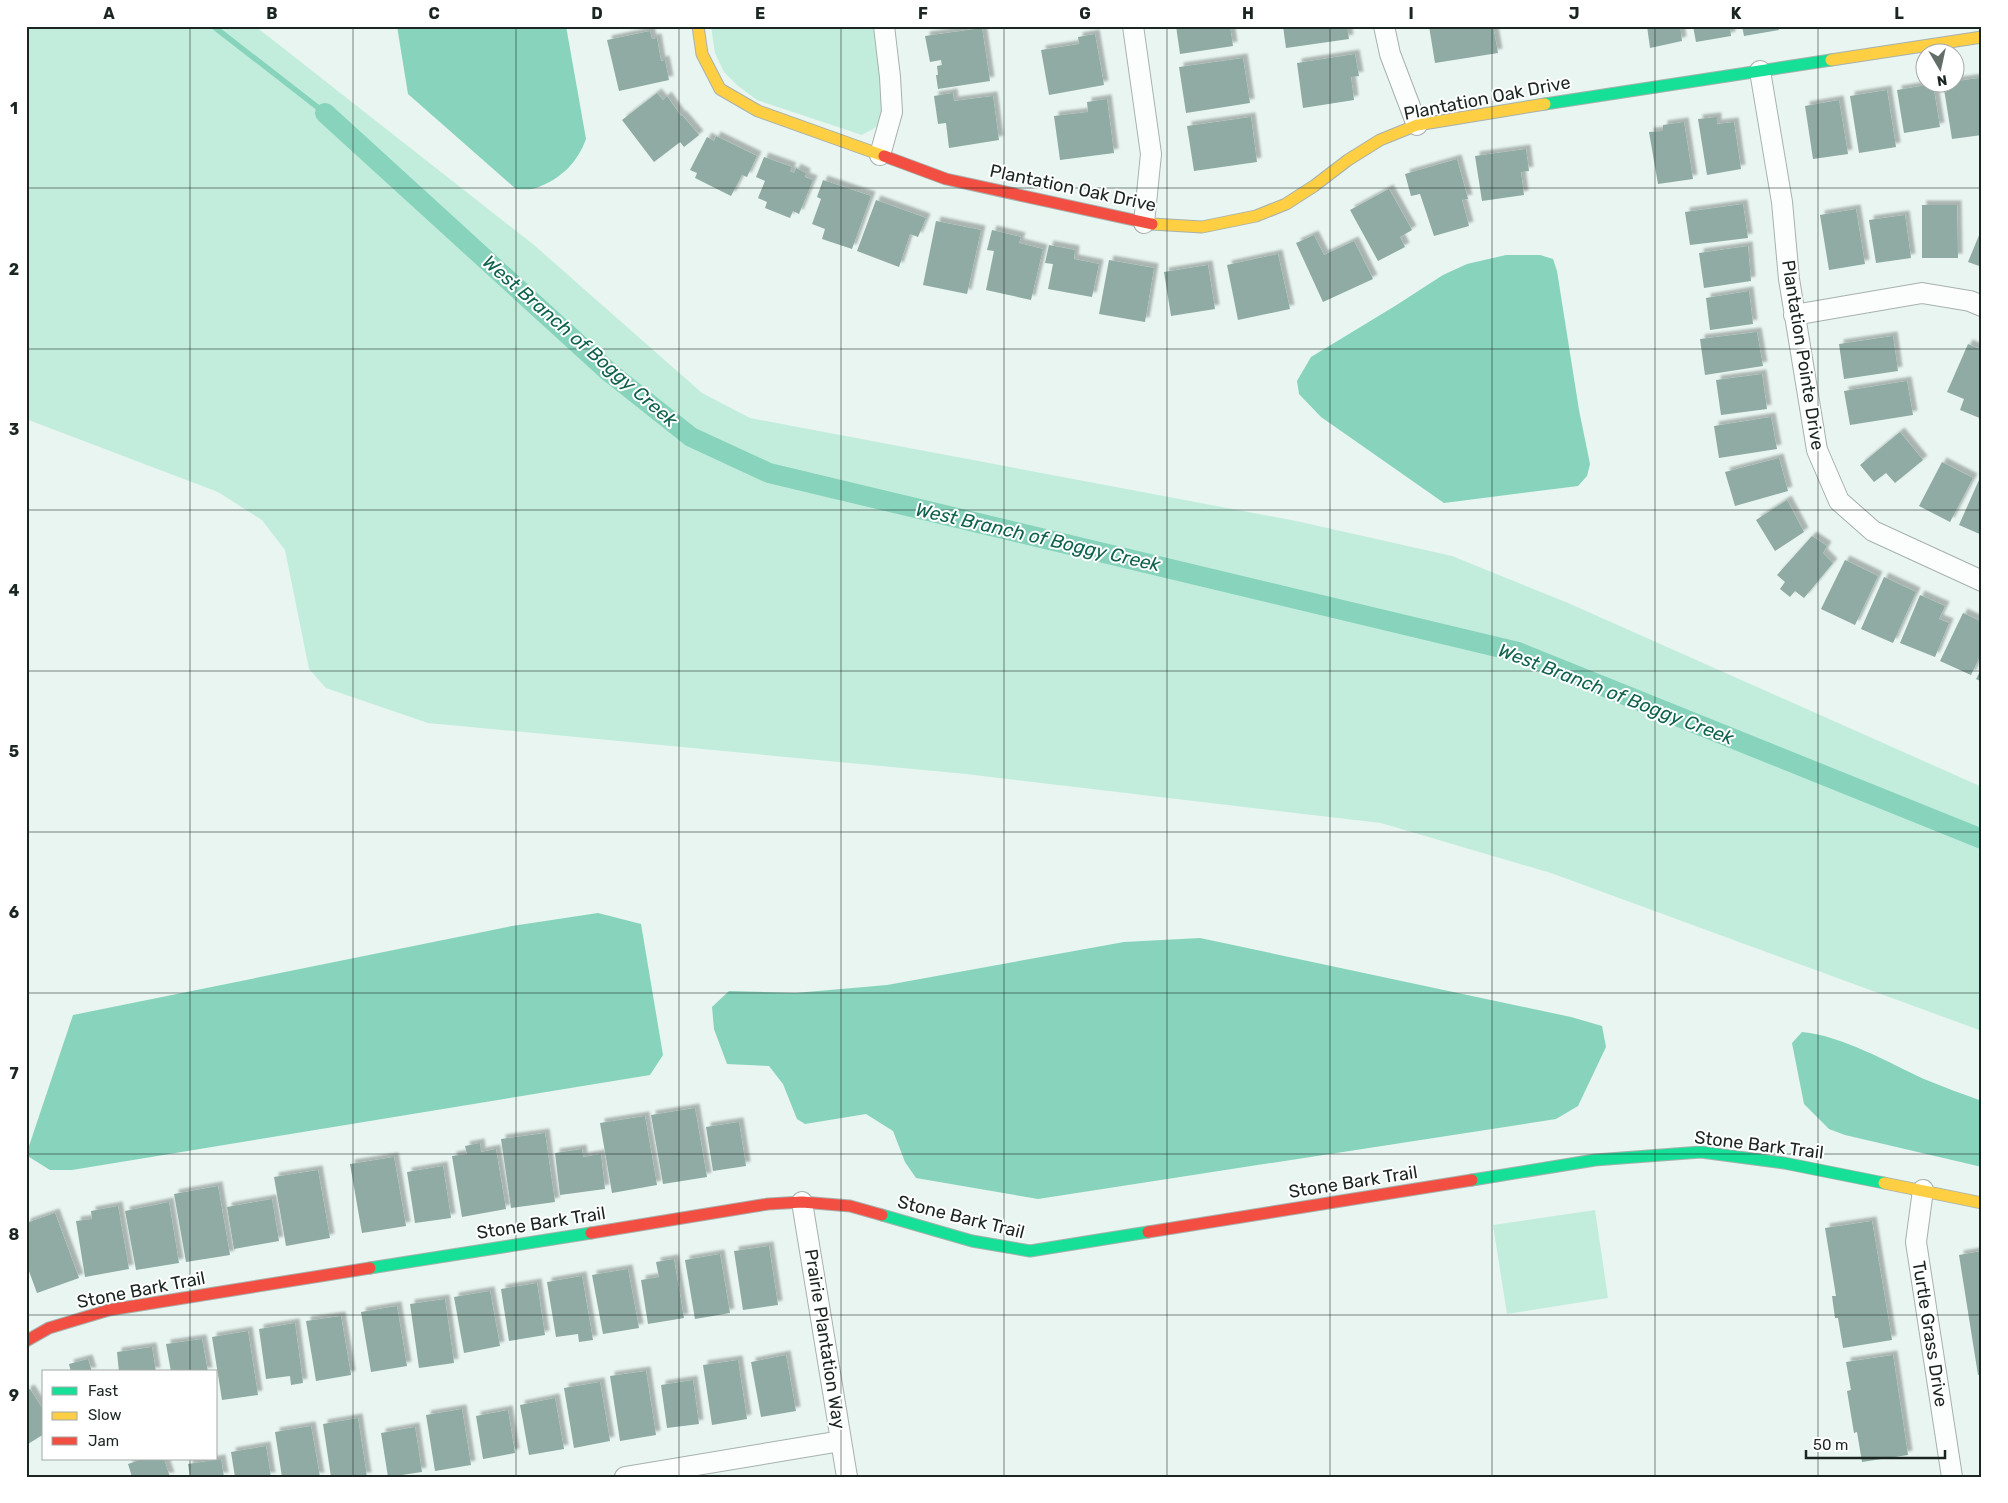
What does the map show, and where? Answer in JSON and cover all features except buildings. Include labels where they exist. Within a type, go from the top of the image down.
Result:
[{"type":"street","name":"Plantation Oak Drive","points":[[698,26],[702,54],[720,89],[758,111],[946,179],[1144,223],[1202,227],[1256,216],[1293,199],[1380,140],[1417,125],[1490,112],[1982,37]]},
{"type":"street","points":[[880,155],[892,112],[884,26]]},
{"type":"street","points":[[1133,26],[1151,154],[1144,223]]},
{"type":"street","points":[[1384,26],[1390,54],[1417,125]]},
{"type":"street","name":"Plantation Pointe Drive","points":[[1760,71],[1782,202],[1788,279],[1817,450],[1839,501],[1873,531],[1982,581]]},
{"type":"street","points":[[1794,315],[1922,293],[1970,301],[1982,306]]},
{"type":"street","name":"Stone Bark Trail","points":[[26,1341],[49,1328],[109,1310],[758,1206],[802,1202],[850,1206],[972,1241],[1030,1251],[1595,1160],[1702,1152],[1784,1163],[1982,1203]]},
{"type":"street","name":"Turtle Grass Drive","points":[[1923,1190],[1916,1242],[1952,1477]]},
{"type":"street","name":"Prairie Plantation Way","points":[[802,1202],[847,1477]]},
{"type":"street","points":[[625,1477],[841,1441]]},
{"type":"shaded area","points":[[26,26],[255,26],[534,245],[702,393],[750,418],[1296,521],[1452,556],[1568,603],[1982,787],[1982,1031],[1551,873],[1381,823],[966,774],[428,723],[326,688],[309,669],[285,550],[262,520],[218,492],[26,419]]},
{"type":"shaded area","points":[[397,26],[566,26],[586,139],[573,163],[560,175],[545,184],[532,189],[516,189],[408,94]]},
{"type":"shaded area","points":[[711,26],[876,26],[886,87],[884,111],[880,123],[862,135],[757,100],[738,86],[724,72],[715,53]]},
{"type":"shaded area","points":[[1506,255],[1540,255],[1553,259],[1557,271],[1579,410],[1590,464],[1587,476],[1578,486],[1444,503],[1321,417],[1299,394],[1297,381],[1311,357],[1443,275],[1467,264]]},
{"type":"shaded area","points":[[598,913],[641,924],[663,1055],[650,1075],[72,1170],[50,1170],[26,1155],[73,1015],[512,926]]},
{"type":"shaded area","points":[[1200,938],[1571,1017],[1602,1026],[1606,1047],[1578,1106],[1556,1119],[1038,1199],[916,1178],[905,1162],[893,1131],[866,1114],[805,1124],[797,1119],[783,1084],[769,1066],[727,1064],[714,1029],[712,1007],[729,991],[795,993],[887,985],[1124,942]]},
{"type":"shaded area","points":[[1802,1032],[1817,1034],[1849,1044],[1924,1079],[1982,1101],[1982,1167],[1845,1135],[1829,1129],[1804,1104],[1792,1043]]},
{"type":"shaded area","points":[[1595,1210],[1608,1298],[1507,1314],[1493,1225]]},
{"type":"waterway","name":"West Branch of Boggy Creek","points":[[213,26],[325,113]]},
{"type":"waterway","name":"West Branch of Boggy Creek","points":[[325,113],[609,372],[691,437],[769,473],[1518,652],[1982,839]]},
{"type":"traffic: fast","points":[[1545,104],[1831,60]]},
{"type":"traffic: fast","points":[[1472,1180],[1595,1160],[1701,1152],[1784,1163],[1884,1183]]},
{"type":"traffic: fast","points":[[882,1215],[972,1241],[1030,1251],[1148,1232]]},
{"type":"traffic: fast","points":[[370,1268],[591,1233]]},
{"type":"traffic: slow","points":[[698,26],[702,54],[720,89],[758,111],[884,156]]},
{"type":"traffic: slow","points":[[1831,60],[1982,37]]},
{"type":"traffic: slow","points":[[1152,224],[1202,227],[1256,216],[1286,204],[1380,140],[1417,125],[1545,104]]},
{"type":"traffic: slow","points":[[1884,1183],[1982,1203]]},
{"type":"traffic: jam","points":[[884,156],[946,179],[1152,224]]},
{"type":"traffic: jam","points":[[1148,1232],[1472,1180]]},
{"type":"traffic: jam","points":[[591,1233],[768,1204],[802,1202],[850,1206],[882,1215]]},
{"type":"traffic: jam","points":[[26,1341],[49,1328],[109,1310],[370,1268]]}]
